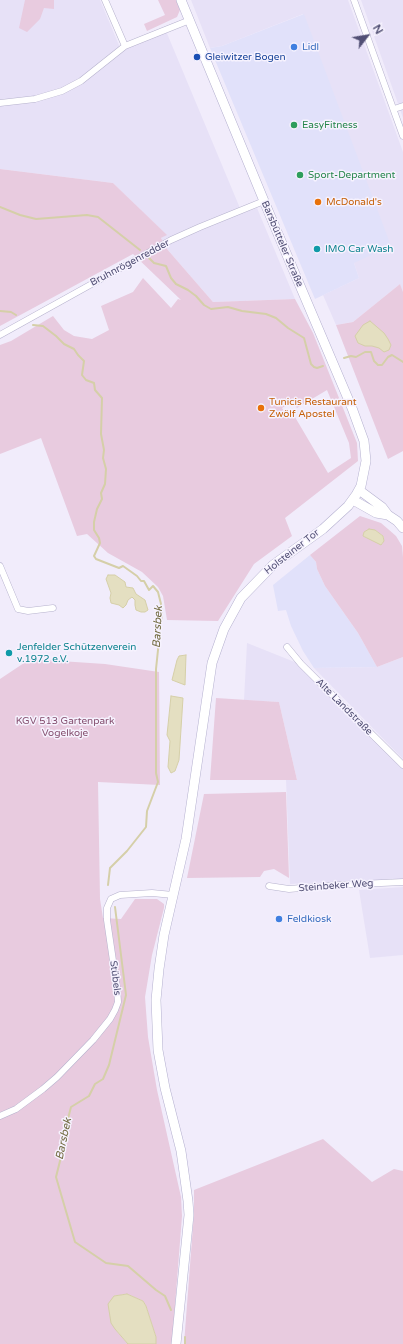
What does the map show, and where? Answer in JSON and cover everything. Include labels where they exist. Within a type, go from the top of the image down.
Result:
[{"type":"main road","name":"Barsbütteler Straße","points":[[181,0],[361,431],[366,452],[366,462],[364,477],[353,500]]},
{"type":"main road","points":[[359,490],[382,507],[388,515],[397,521],[403,528]]},
{"type":"main road","points":[[353,500],[376,513],[388,515]]},
{"type":"main road","name":"Holsteiner Tor","points":[[176,1344],[189,1215],[181,1151],[161,1072],[158,1050],[156,1000],[159,969],[173,895],[186,839],[212,664],[224,628],[241,598],[273,565],[332,521],[353,500]]},
{"type":"street","points":[[105,0],[125,46]]},
{"type":"street","points":[[354,0],[403,136]]},
{"type":"street","points":[[0,103],[35,99],[62,91],[81,81],[125,46],[190,20]]},
{"type":"street","points":[[394,109],[403,106]]},
{"type":"street","name":"Bruhnrögenredder","points":[[0,335],[171,240],[264,201]]},
{"type":"street","points":[[0,566],[18,609],[28,611],[54,608]]},
{"type":"street","name":"Alte Landstraße","points":[[287,647],[302,664],[403,765]]},
{"type":"street","name":"Steinbeker Weg","points":[[269,886],[290,889],[403,882]]},
{"type":"street","name":"Stübels","points":[[0,1116],[16,1109],[57,1077],[93,1040],[110,1019],[115,1010],[118,1002],[117,988],[106,920],[106,908],[111,899],[120,895],[152,893],[173,895]]},
{"type":"shaded area","points":[[0,0],[100,0],[121,50],[166,31],[242,213],[257,208],[295,299],[213,302],[167,249],[161,238],[166,235],[113,183],[0,169]]},
{"type":"shaded area","points":[[191,0],[348,0],[403,152],[403,292],[400,284],[353,322],[336,325],[323,295],[359,278],[354,263],[303,14],[222,46],[210,48]]},
{"type":"shaded area","points":[[361,0],[403,0],[403,118],[396,98]]},
{"type":"shaded area","points":[[304,14],[391,246],[354,263],[359,278],[315,299],[210,48],[222,46]]},
{"type":"shaded area","points":[[370,321],[384,333],[388,339],[391,345],[389,350],[384,352],[379,348],[365,346],[358,343],[355,336],[363,325]]},
{"type":"shaded area","points":[[369,529],[375,530],[383,536],[384,541],[381,545],[363,536],[364,532]]},
{"type":"shaded area","points":[[310,555],[316,562],[317,569],[325,586],[358,633],[377,667],[314,668],[303,651],[291,626],[286,610],[278,611],[273,585]]},
{"type":"shaded area","points":[[108,575],[115,575],[125,582],[126,587],[133,588],[136,594],[145,600],[148,610],[141,612],[136,610],[135,600],[132,597],[123,608],[119,605],[111,603],[111,593],[106,579]]},
{"type":"shaded area","points":[[247,643],[297,663],[403,769],[403,879],[290,884],[286,780],[297,780],[279,702],[244,700]]},
{"type":"shaded area","points":[[186,655],[185,685],[172,680],[179,656]]},
{"type":"shaded area","points":[[403,657],[403,759],[314,668],[377,667]]},
{"type":"shaded area","points":[[171,696],[183,698],[179,760],[175,771],[171,773],[168,767],[170,741],[167,735]]},
{"type":"shaded area","points":[[403,887],[403,955],[370,958],[359,890]]},
{"type":"shaded area","points":[[127,1294],[143,1301],[146,1306],[156,1337],[156,1344],[128,1344],[111,1323],[108,1304],[114,1296]]},
{"type":"green space","points":[[25,0],[54,0],[54,9],[44,8],[40,19],[27,32],[19,28]]},
{"type":"green space","points":[[158,0],[176,0],[180,10],[177,17],[147,31],[144,24],[165,15]]},
{"type":"green space","points":[[0,169],[113,183],[167,235],[161,238],[167,249],[213,302],[295,299],[313,333],[357,443],[358,461],[285,518],[292,536],[254,564],[218,621],[167,620],[163,596],[158,587],[142,572],[108,553],[87,534],[77,536],[41,438],[0,454],[0,345],[11,341],[53,316],[64,330],[74,336],[92,339],[109,330],[101,306],[133,292],[143,278],[171,308],[178,299],[181,300],[133,254],[0,326]],"holes":[[[327,390],[349,443],[351,458],[328,473],[292,412],[287,416],[282,408],[292,402],[297,408]]]},
{"type":"green space","points":[[400,284],[403,292],[403,451],[388,459],[336,325],[353,322]]},
{"type":"green space","points":[[360,516],[381,523],[396,536],[402,546],[403,557],[403,657],[377,667],[358,633],[325,586],[317,569],[316,562],[310,555]],"holes":[[[375,530],[384,538],[382,544],[363,536],[364,532]]]},
{"type":"green space","name":"KGV 513 Gartenpark Vogelkoje","points":[[30,659],[105,664],[159,672],[160,785],[98,782],[100,899],[103,918],[121,919],[135,899],[157,899],[164,904],[152,955],[145,997],[148,1037],[157,1090],[181,1197],[182,1216],[172,1344],[156,1344],[156,1337],[146,1306],[143,1301],[127,1294],[114,1296],[115,1329],[128,1344],[0,1344],[0,679]]},
{"type":"green space","points":[[216,698],[279,702],[297,780],[210,780]]},
{"type":"green space","points":[[286,792],[289,878],[274,869],[264,871],[260,877],[187,878],[204,794]]},
{"type":"green space","points":[[323,1139],[372,1182],[394,1169],[403,1171],[403,1344],[184,1344],[194,1213],[194,1190]]},
{"type":"waterway","points":[[0,207],[20,215],[36,219],[87,215],[98,217],[140,250]]},
{"type":"waterway","points":[[149,258],[154,263],[166,266],[171,278],[176,284],[188,290],[204,305],[211,309],[228,307],[242,311],[266,314],[276,318],[304,338],[311,364],[317,368],[323,366]]},
{"type":"waterway","name":"Barsbek","points":[[0,311],[11,312],[16,315]]},
{"type":"waterway","name":"Barsbek","points":[[33,325],[43,326],[64,344],[74,349],[84,361],[82,375],[86,380],[94,383],[95,390],[102,398],[101,434],[104,450],[103,458],[106,469],[105,484],[101,493],[102,499],[97,509],[94,522],[94,530],[100,543],[94,556],[96,559],[119,568],[123,566],[137,576],[141,581],[144,581],[149,590],[153,586],[158,592],[161,604],[162,612],[156,669],[156,773],[158,782],[147,811],[146,827],[127,851],[110,868],[108,885]]},
{"type":"waterway","points":[[344,358],[351,356],[356,357],[365,352],[371,352],[374,361],[378,365],[382,365],[388,357],[392,355],[403,362]]},
{"type":"waterway","name":"Barsbek","points":[[115,907],[126,995],[109,1065],[103,1079],[95,1084],[89,1096],[71,1107],[63,1138],[61,1157],[56,1177],[75,1242],[106,1263],[128,1266],[165,1296],[171,1310]]},
{"type":"waterway","name":"Barsbek","points":[[185,1337],[185,1344]]},
{"type":"place","name":"Lidl","points":[[294,47]]},
{"type":"place","name":"Gleiwitzer Bogen","points":[[197,57]]},
{"type":"place","name":"EasyFitness","points":[[294,125]]},
{"type":"place","name":"Sport-Department","points":[[300,175]]},
{"type":"place","name":"McDonald's","points":[[318,202]]},
{"type":"place","name":"IMO Car Wash","points":[[317,249]]},
{"type":"place","name":"Tunicis Restaurant Zwölf Apostel","points":[[261,408]]},
{"type":"place","name":"Jenfelder Schützenverein v.1972 e.V.","points":[[9,653]]},
{"type":"place","name":"Feldkiosk","points":[[279,919]]}]
